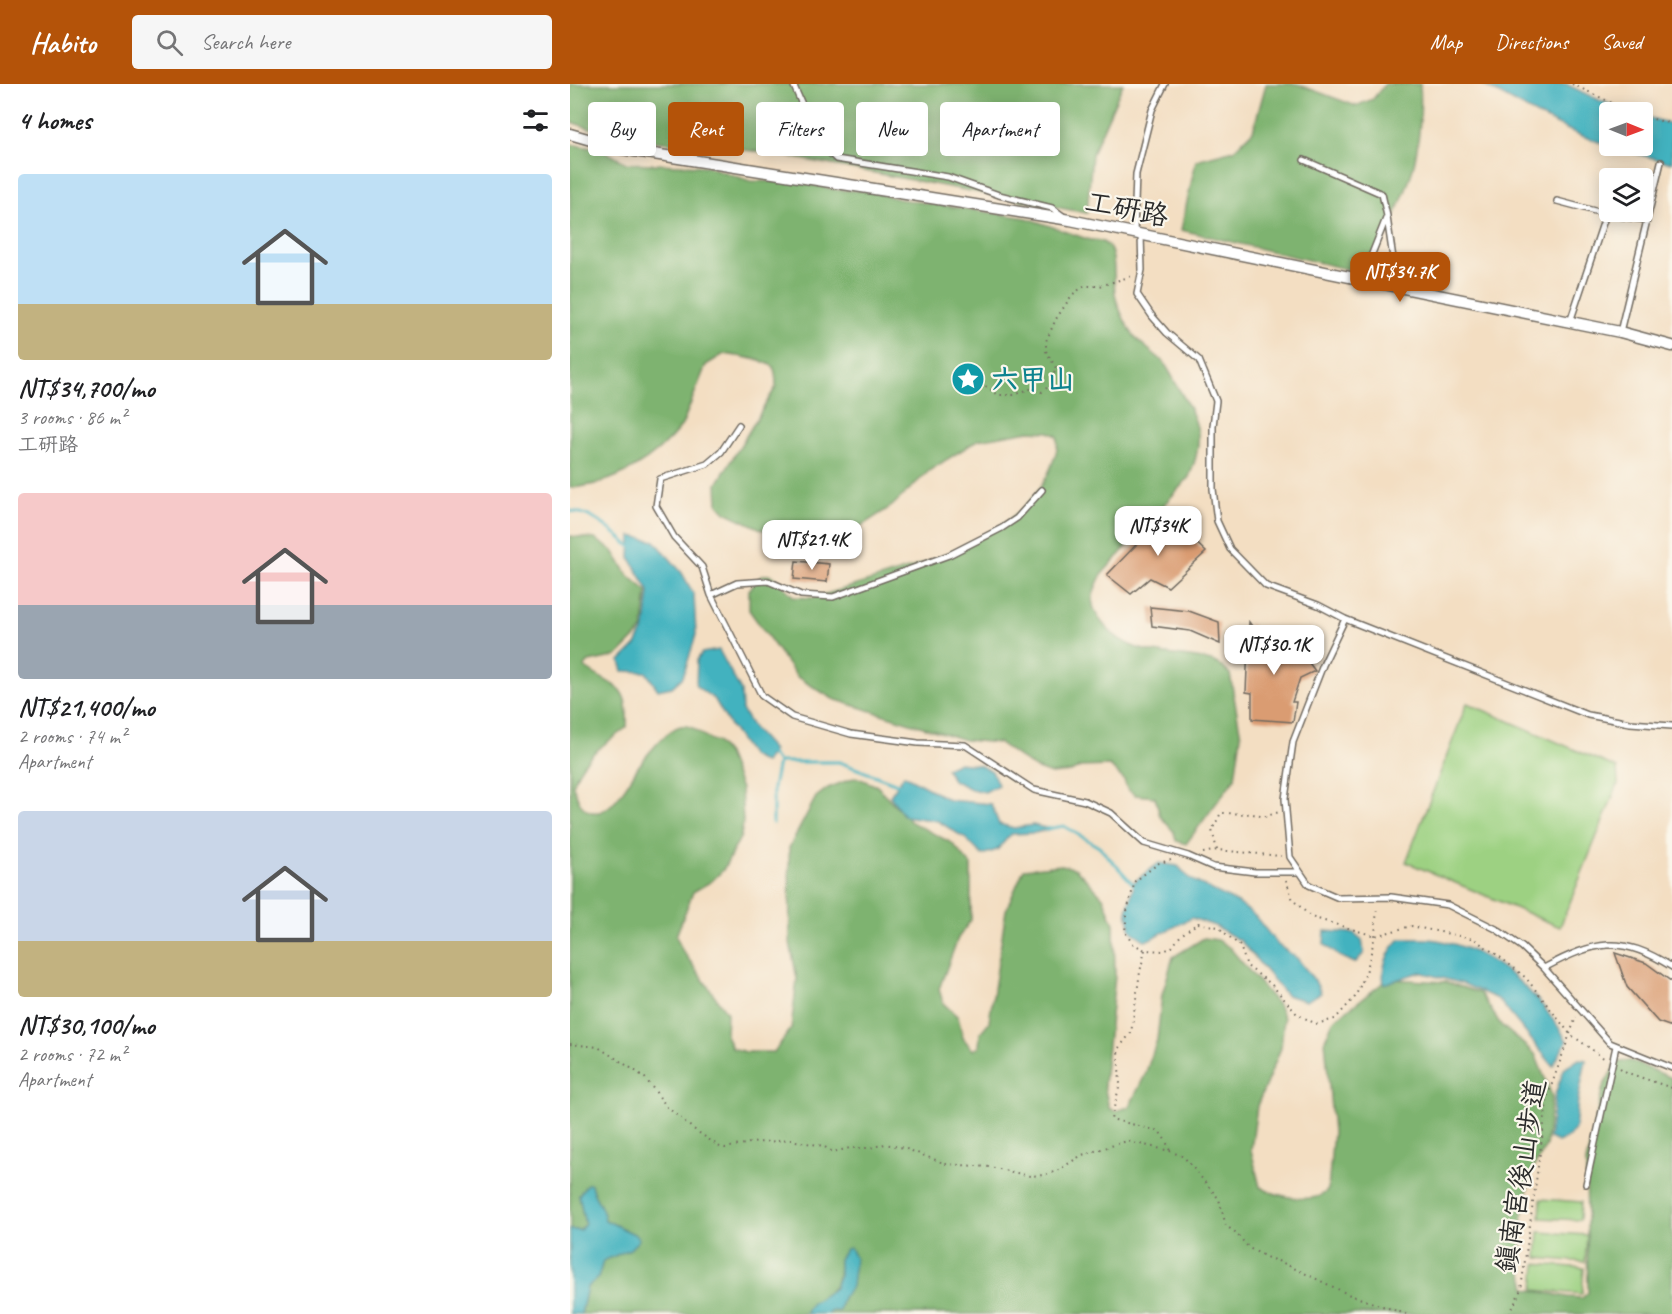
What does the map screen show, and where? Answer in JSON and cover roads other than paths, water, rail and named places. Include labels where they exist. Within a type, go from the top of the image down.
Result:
[{"type":"street","name":"工研路","points":[[570,134],[622,149],[1070,220],[1620,332],[1672,346]]},
{"type":"lane","points":[[793,84],[819,143],[836,159],[948,177],[999,195],[1052,208],[1070,220]]},
{"type":"lane","points":[[1165,84],[1152,110],[1136,174],[1142,270],[1137,294],[1167,333],[1199,360],[1216,401],[1213,426],[1213,489],[1217,520],[1230,549],[1266,586],[1318,605],[1345,619],[1588,715],[1630,723],[1672,726]]},
{"type":"lane","points":[[1305,160],[1382,194],[1394,265]]},
{"type":"lane","points":[[1653,195],[1661,162]]},
{"type":"lane","points":[[1557,201],[1599,212]]},
{"type":"lane","points":[[1361,280],[1387,216]]},
{"type":"lane","points":[[1570,322],[1603,222]]},
{"type":"lane","points":[[1620,332],[1647,222]]},
{"type":"lane","points":[[739,425],[721,452],[707,464],[660,479],[656,506],[674,537],[702,567],[711,594],[762,696],[792,717],[851,734],[918,743],[965,745],[1034,790],[1085,801],[1111,813],[1144,843],[1188,856],[1213,867],[1255,872],[1300,872]]},
{"type":"lane","points":[[711,594],[738,584],[768,581],[801,595],[833,597],[949,555],[1017,518],[1041,490]]},
{"type":"lane","points":[[1345,619],[1323,665],[1293,742],[1285,800],[1290,857],[1309,885],[1339,898],[1391,897],[1448,905],[1496,929],[1522,947],[1544,968],[1610,1043],[1672,1068]]},
{"type":"lane","points":[[1544,968],[1565,957],[1602,944],[1628,945],[1649,953],[1672,967]]},
{"type":"lane","points":[[1586,1184],[1616,1046]]},
{"type":"water","points":[[1481,84],[1566,84],[1604,102],[1599,102],[1599,142],[1548,120]]},
{"type":"water","points":[[1653,119],[1672,124],[1672,163],[1647,156],[1653,156]]},
{"type":"water","points":[[631,536],[655,541],[682,573],[694,595],[696,635],[683,677],[672,687],[658,690],[646,672],[623,671],[620,661],[636,645],[645,627],[649,591],[630,558]]},
{"type":"water","points":[[719,650],[741,691],[742,710],[753,728],[773,750],[765,763],[751,756],[715,700],[696,686],[697,660],[702,653]]},
{"type":"water","points":[[957,763],[979,765],[992,771],[998,785],[985,792],[971,789],[953,780],[946,768]]},
{"type":"water","points":[[904,775],[949,800],[991,804],[999,824],[1014,828],[1033,825],[1050,829],[1035,833],[1011,834],[997,850],[982,855],[965,838],[938,821],[904,816],[890,796]]},
{"type":"water","points":[[1159,863],[1178,866],[1190,879],[1238,903],[1255,916],[1278,945],[1297,958],[1315,981],[1321,993],[1306,1001],[1286,995],[1241,941],[1215,926],[1192,918],[1146,941],[1131,931],[1127,911],[1135,881]]},
{"type":"water","points":[[1325,931],[1354,933],[1362,940],[1364,953],[1355,963],[1339,956],[1324,944]]},
{"type":"water","points":[[1400,939],[1432,939],[1458,945],[1495,963],[1512,976],[1543,1006],[1567,1041],[1553,1066],[1498,999],[1464,984],[1420,972],[1384,984],[1386,959]]},
{"type":"water","points":[[1579,1059],[1586,1060],[1575,1129],[1569,1137],[1558,1142],[1549,1138],[1555,1095],[1564,1069]]},
{"type":"water","points":[[587,1184],[591,1184],[605,1220],[638,1236],[639,1240],[630,1249],[603,1261],[598,1278],[587,1287],[581,1314],[570,1314],[570,1230],[580,1230],[585,1224],[579,1195]]},
{"type":"water","points":[[850,1248],[855,1258],[852,1286],[843,1297],[839,1311],[831,1311],[829,1314],[805,1314],[811,1304],[835,1288],[839,1276],[839,1259],[846,1249]]},
{"type":"waterway","points":[[570,511],[595,519],[631,547]]},
{"type":"waterway","points":[[770,753],[778,762],[839,762],[900,785]]},
{"type":"waterway","points":[[773,823],[773,788],[778,762]]},
{"type":"waterway","points":[[1046,829],[1064,826],[1099,847],[1136,887]]},
{"type":"place","name":"六甲山","points":[[968,379]]}]
